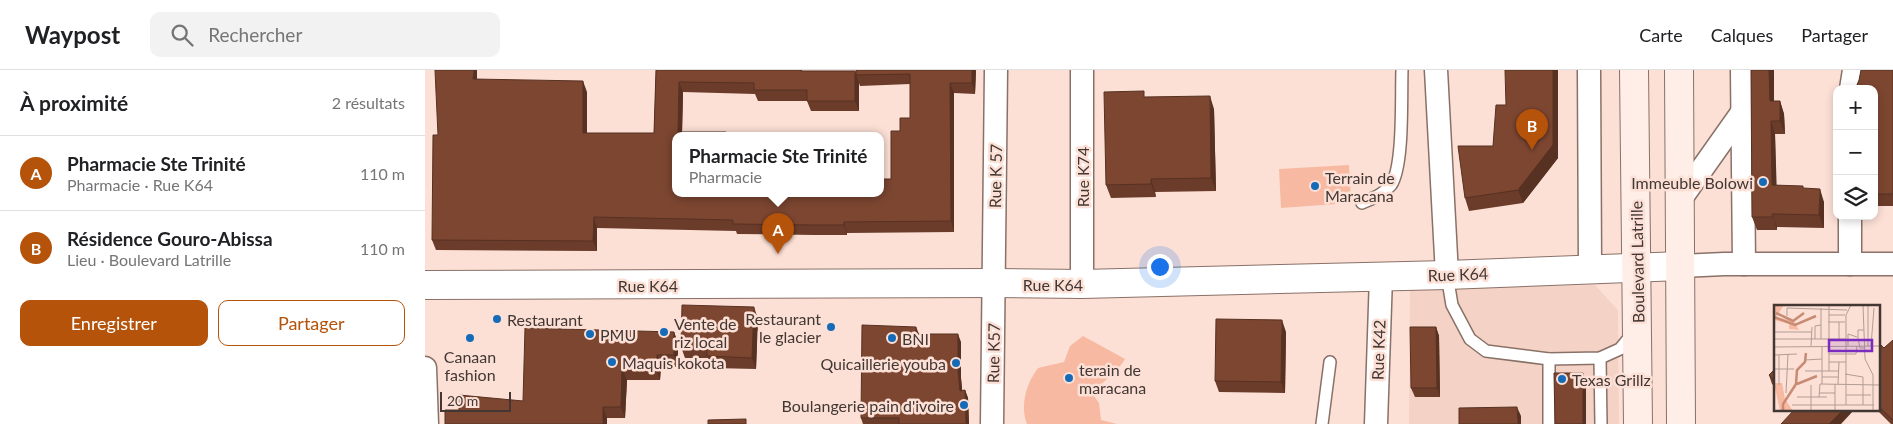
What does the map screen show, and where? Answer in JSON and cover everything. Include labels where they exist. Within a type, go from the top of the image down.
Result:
[{"type":"main road","points":[[1679,70],[1681,424]]},
{"type":"main road","name":"Boulevard Latrille","points":[[1633,73],[1638,424]]},
{"type":"street","name":"Rue K 57","points":[[994,283],[996,70]]},
{"type":"street","name":"Rue K74","points":[[1082,70],[1082,284]]},
{"type":"street","points":[[1436,70],[1447,275]]},
{"type":"street","points":[[1589,70],[1590,268]]},
{"type":"street","points":[[1742,70],[1744,264]]},
{"type":"street","points":[[1852,85],[1854,70]]},
{"type":"street","points":[[1680,200],[1743,111]]},
{"type":"street","points":[[1850,220],[1850,264]]},
{"type":"street","points":[[1681,266],[1893,264]]},
{"type":"street","name":"Rue K64","points":[[425,285],[1082,284],[1447,275],[1681,266]]},
{"type":"street","name":"Rue K42","points":[[1376,424],[1381,276]]},
{"type":"street","name":"Rue K57","points":[[991,424],[994,283]]},
{"type":"street","points":[[425,368],[427,424]]},
{"type":"lane","points":[[1362,203],[1382,194],[1392,184],[1399,160],[1402,70]]},
{"type":"lane","points":[[1447,275],[1452,305],[1470,339],[1486,351],[1549,359],[1600,358],[1620,349],[1637,328]]},
{"type":"lane","points":[[1600,358],[1601,424]]},
{"type":"lane","points":[[1549,359],[1549,424]]},
{"type":"lane","points":[[1322,424],[1330,362]]},
{"type":"shaded area","name":"Terrain de Maracana","points":[[1349,165],[1351,203],[1281,208],[1279,169]]},
{"type":"shaded area","points":[[1595,285],[1618,310],[1619,424],[1409,424],[1410,288]]},
{"type":"shaded area","name":"terain de maracana","points":[[1083,336],[1125,359],[1114,373],[1092,393],[1099,403],[1101,420],[1117,424],[1027,424],[1024,402],[1027,388],[1034,374],[1038,368],[1064,362],[1070,346]]},
{"type":"building","points":[[435,70],[474,70],[473,79],[583,81],[583,133],[654,133],[656,70],[855,71],[855,101],[807,101],[807,90],[754,90],[754,83],[679,82],[678,132],[672,132],[672,197],[884,197],[884,179],[891,179],[891,131],[900,131],[900,118],[910,118],[910,74],[856,75],[856,70],[972,70],[972,83],[950,83],[951,221],[844,222],[844,225],[811,225],[733,224],[733,220],[594,217],[593,241],[432,240],[433,135],[438,135]]},
{"type":"building","points":[[1505,70],[1553,70],[1553,145],[1518,190],[1465,198],[1458,146],[1493,146],[1496,105],[1506,105]]},
{"type":"building","name":"Immeuble Bolowi","points":[[1751,70],[1769,70],[1770,101],[1780,101],[1780,121],[1771,121],[1772,185],[1803,186],[1803,188],[1820,189],[1819,215],[1772,214],[1773,217],[1752,217]]},
{"type":"building","points":[[1861,70],[1893,70],[1893,194],[1878,194],[1878,85],[1857,85]]},
{"type":"building","points":[[1144,91],[1144,97],[1210,96],[1211,178],[1151,179],[1151,184],[1106,185],[1104,92]]},
{"type":"building","points":[[682,305],[754,307],[752,358],[707,356],[707,347],[681,347]]},
{"type":"building","points":[[1216,319],[1282,320],[1281,382],[1215,381]]},
{"type":"building","points":[[862,325],[916,327],[916,334],[958,334],[960,391],[965,390],[966,423],[968,424],[899,424],[899,418],[861,418]]},
{"type":"building","points":[[1410,327],[1436,327],[1437,388],[1411,388]]},
{"type":"building","points":[[525,328],[674,332],[674,355],[657,355],[656,369],[622,368],[621,407],[603,407],[603,424],[445,424],[445,410],[459,410],[459,395],[523,401]]},
{"type":"building","points":[[1893,340],[1893,420],[1881,409],[1881,345],[1884,348]]},
{"type":"building","points":[[1774,370],[1774,381],[1769,375]]},
{"type":"building","points":[[1554,373],[1583,373],[1583,424],[1555,424]]},
{"type":"building","points":[[1517,407],[1518,424],[1459,424],[1459,408]]},
{"type":"building","points":[[1792,412],[1841,412],[1829,424],[1781,424]]},
{"type":"building","points":[[746,419],[746,424],[708,424],[708,420]]},
{"type":"place","name":"Résidence Gouro-Abissa","points":[[1532,150]]},
{"type":"place","name":"Immeuble Bolowi","points":[[1763,182]]},
{"type":"place","name":"Terrain de Maracana","points":[[1315,186]]},
{"type":"place","name":"Pharmacie Ste Trinité","points":[[778,254]]},
{"type":"place","name":"Restaurant","points":[[497,319]]},
{"type":"place","name":"Restaurant le glacier","points":[[831,327]]},
{"type":"place","name":"Vente de riz local","points":[[664,332]]},
{"type":"place","name":"PMU","points":[[590,334]]},
{"type":"place","name":"Canaan fashion","points":[[470,338]]},
{"type":"place","name":"BNI","points":[[892,338]]},
{"type":"place","name":"Maquis kokota","points":[[612,362]]},
{"type":"place","name":"Quicaillerie youba","points":[[956,363]]},
{"type":"place","name":"terain de maracana","points":[[1069,378]]},
{"type":"place","name":"Texas Grillz","points":[[1562,379]]},
{"type":"place","name":"Boulangerie pain d'ivoire","points":[[964,405]]}]
